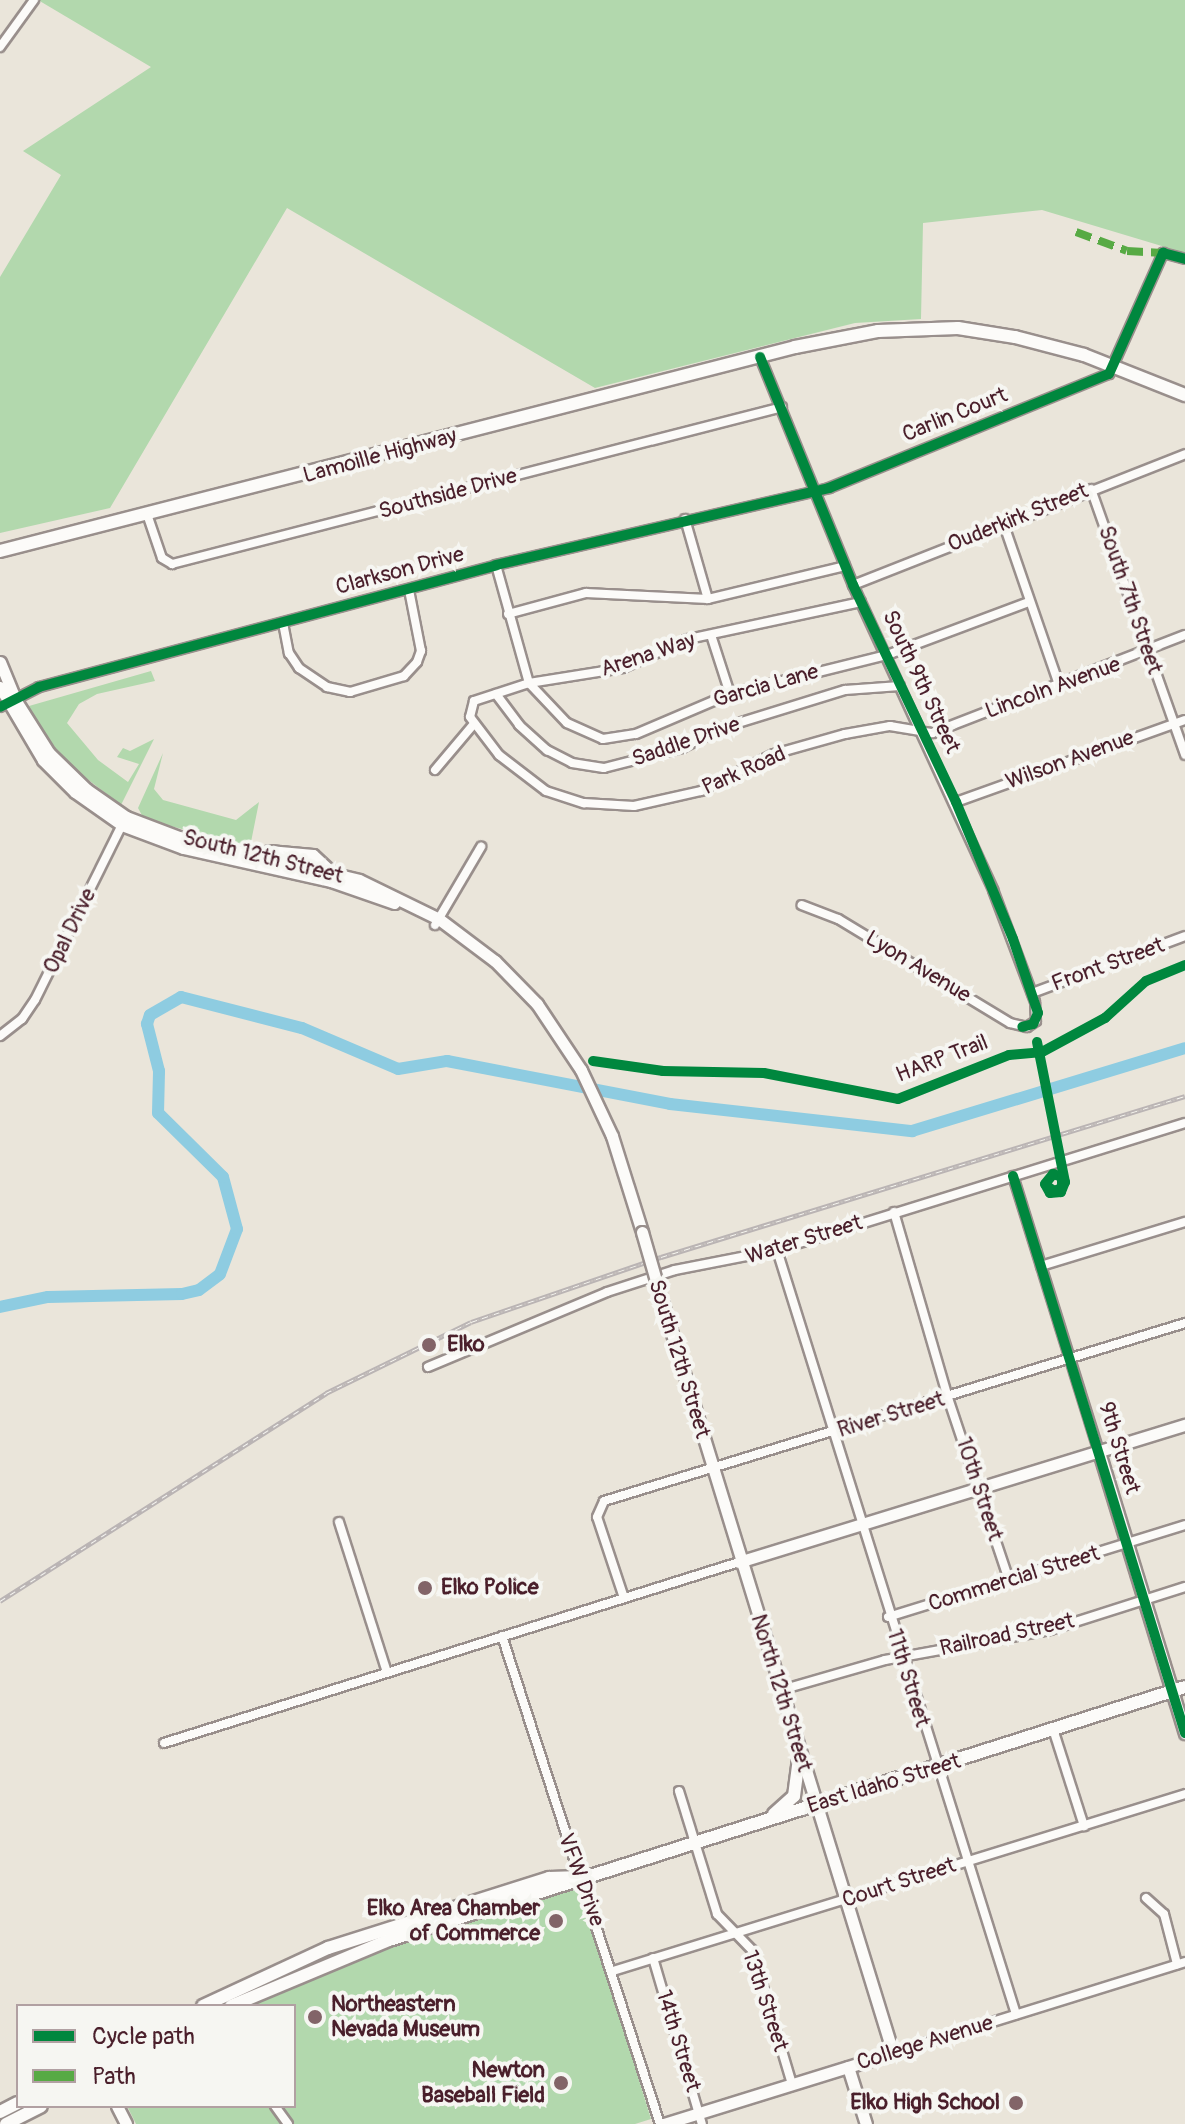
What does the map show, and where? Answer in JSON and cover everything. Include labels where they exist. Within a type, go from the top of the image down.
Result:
[{"type":"main road","name":"Lamoille Highway","points":[[0,551],[760,357],[878,331],[958,328],[1015,337],[1185,395]]},
{"type":"main road","name":"South 12th Street","points":[[0,662],[7,703]]},
{"type":"main road","name":"South 12th Street","points":[[0,687],[7,703],[58,763],[124,821],[183,848],[372,894],[437,922]]},
{"type":"main road","name":"South 12th Street","points":[[124,821],[179,837],[330,871],[384,890],[495,961],[554,1028],[612,1136],[712,1470]]},
{"type":"main road","points":[[739,1562],[1185,1425]]},
{"type":"main road","name":"9th Street","points":[[1099,1452],[1185,1733]]},
{"type":"main road","name":"North 12th Street","points":[[712,1470],[893,2053]]},
{"type":"main road","name":"East Idaho Street","points":[[236,2004],[339,1958],[566,1886],[581,1877],[1054,1732],[1185,1687]]},
{"type":"main road","points":[[763,1822],[794,1796],[800,1751]]},
{"type":"main road","name":"East Idaho Street","points":[[210,2004],[328,1948],[549,1878],[581,1877]]},
{"type":"main road","name":"College Avenue","points":[[662,2124],[701,2119],[792,2084],[893,2053]]},
{"type":"main road","points":[[848,2067],[866,2124]]},
{"type":"main road","points":[[0,2112],[24,2108]]},
{"type":"main road","points":[[6,2124],[24,2108]]},
{"type":"street","points":[[0,47],[34,0]]},
{"type":"street","points":[[1111,370],[1163,253],[1185,259]]},
{"type":"street","name":"South 9th Street","points":[[760,357],[853,585],[956,802],[1032,993],[1038,1013],[1033,1024]]},
{"type":"street","name":"Carlin Court","points":[[816,491],[1111,370]]},
{"type":"street","name":"Southside Drive","points":[[147,514],[162,558],[172,564],[782,407]]},
{"type":"street","name":"Ouderkirk Street","points":[[853,585],[1185,454]]},
{"type":"street","name":"South 7th Street","points":[[1091,489],[1185,755]]},
{"type":"street","name":"Clarkson Drive","points":[[7,703],[39,687],[496,565],[816,491]]},
{"type":"street","points":[[685,519],[708,599]]},
{"type":"street","points":[[1004,525],[1059,685]]},
{"type":"street","points":[[435,770],[473,725],[471,705],[529,683],[496,565]]},
{"type":"street","points":[[508,614],[586,593],[708,599],[845,566]]},
{"type":"street","points":[[283,623],[289,653],[299,668],[327,687],[350,692],[404,676],[417,662],[421,651],[409,590]]},
{"type":"street","name":"Arena Way","points":[[529,683],[623,668],[676,643],[861,602]]},
{"type":"street","name":"Garcia Lane","points":[[529,683],[567,723],[603,739],[636,734],[730,694],[887,655],[1029,602]]},
{"type":"street","points":[[711,635],[730,694]]},
{"type":"street","name":"Lincoln Avenue","points":[[920,730],[932,733],[1148,653],[1185,635]]},
{"type":"street","name":"Saddle Drive","points":[[496,694],[519,725],[547,750],[572,763],[604,768],[682,748],[722,728],[845,690],[900,686]]},
{"type":"street","name":"Wilson Avenue","points":[[956,802],[1185,720]]},
{"type":"street","name":"Park Road","points":[[473,725],[523,776],[546,791],[584,803],[634,806],[701,791],[774,754],[845,734],[890,726],[920,730]]},
{"type":"street","name":"Opal Drive","points":[[0,1036],[28,1012],[124,821]]},
{"type":"street","points":[[437,922],[481,847]]},
{"type":"street","name":"Lyon Avenue","points":[[802,905],[838,919],[1010,1023],[1033,1024]]},
{"type":"street","name":"Front Street","points":[[1032,993],[1185,936]]},
{"type":"street","name":"Water Street","points":[[428,1367],[607,1292],[675,1270],[777,1250],[1185,1123]]},
{"type":"street","name":"9th Street","points":[[1013,1176],[1099,1452]]},
{"type":"street","name":"10th Street","points":[[894,1212],[948,1398],[1009,1580]]},
{"type":"street","points":[[1041,1266],[1185,1222]]},
{"type":"street","name":"11th Street","points":[[777,1250],[935,1768],[1016,2014]]},
{"type":"street","name":"River Street","points":[[624,1598],[598,1508],[604,1501],[1185,1323]]},
{"type":"street","points":[[339,1522],[387,1672]]},
{"type":"street","name":"Commercial Street","points":[[888,1617],[1185,1525]]},
{"type":"street","points":[[164,1743],[739,1562]]},
{"type":"street","name":"Railroad Street","points":[[781,1690],[903,1658],[1050,1630],[1185,1587]]},
{"type":"street","name":"VFW Drive","points":[[502,1636],[662,2124]]},
{"type":"street","points":[[1054,1732],[1084,1826]]},
{"type":"street","name":"13th Street","points":[[679,1791],[717,1914],[752,1950],[792,2084]]},
{"type":"street","name":"Court Street","points":[[613,1971],[1185,1794]]},
{"type":"street","points":[[1146,1898],[1164,1914],[1181,1963]]},
{"type":"street","name":"14th Street","points":[[653,1958],[701,2119]]},
{"type":"street","name":"College Avenue","points":[[893,2053],[1181,1963]]},
{"type":"green space","points":[[38,0],[1185,0],[1185,253],[1042,210],[923,223],[921,319],[855,323],[595,388],[287,208],[110,508],[0,533],[0,277],[61,175],[23,151],[151,67]]},
{"type":"green space","points":[[151,671],[155,681],[97,694],[79,704],[67,723],[98,760],[128,782],[139,764],[117,757],[123,748],[130,751],[154,739],[121,805],[69,765],[35,723],[29,706]]},
{"type":"green space","points":[[163,753],[154,789],[163,800],[236,820],[259,802],[250,847],[144,819],[138,808]]},
{"type":"green space","points":[[574,1888],[582,1894],[651,2119],[635,2124],[136,2124],[128,2108],[296,2108],[296,2004],[243,2004],[359,1955]]},
{"type":"waterway","points":[[0,1307],[48,1297],[182,1294],[199,1290],[220,1274],[237,1229],[223,1177],[158,1113],[159,1071],[147,1024],[150,1015],[181,997],[302,1028],[398,1069],[447,1061],[670,1104],[912,1131],[1185,1048]]},
{"type":"railway","points":[[0,1601],[326,1393],[471,1322],[661,1257],[1185,1096]]},
{"type":"marked path","points":[[1076,232],[1127,251],[1163,253]]},
{"type":"cycle path","points":[[0,707],[39,687],[496,565],[829,488],[1109,374],[1163,253],[1185,259]]},
{"type":"cycle path","points":[[760,357],[853,585],[956,802],[1013,939],[1038,1013],[1033,1024],[1022,1027]]},
{"type":"cycle path","name":"HARP Trail","points":[[593,1061],[663,1071],[764,1073],[898,1099],[1009,1055],[1042,1052],[1105,1018],[1146,981],[1185,965]]},
{"type":"cycle path","points":[[1037,1042],[1065,1182],[1061,1192],[1050,1193],[1045,1184],[1053,1174],[1062,1177],[1062,1188],[1054,1191],[1047,1186]]},
{"type":"cycle path","points":[[1013,1176],[1185,1733]]},
{"type":"place","name":"Elko","points":[[429,1345]]},
{"type":"place","name":"Elko Police","points":[[425,1588]]},
{"type":"place","name":"Elko Area Chamber of Commerce","points":[[556,1921]]},
{"type":"place","name":"Northeastern Nevada Museum","points":[[315,2017]]},
{"type":"place","name":"Newton Baseball Field","points":[[561,2083]]},
{"type":"place","name":"Elko High School","points":[[1016,2103]]}]
